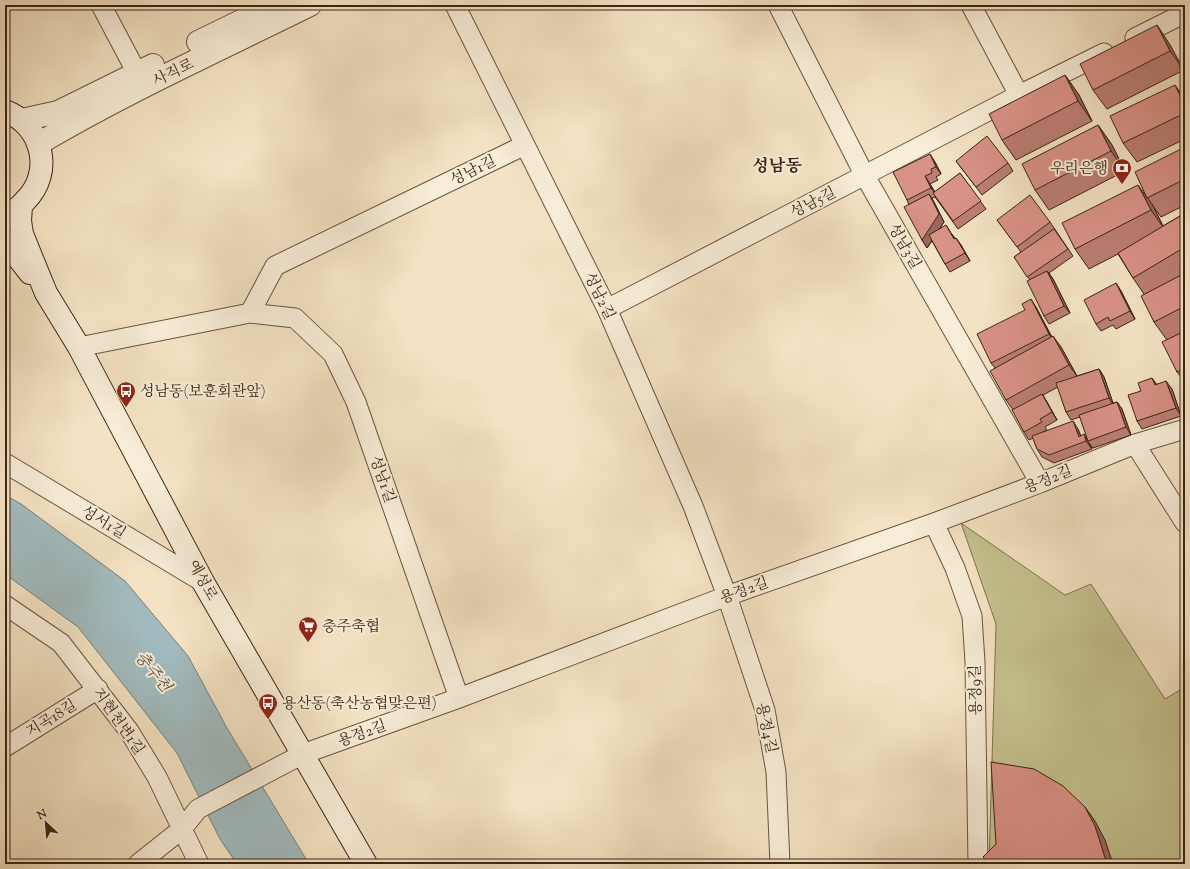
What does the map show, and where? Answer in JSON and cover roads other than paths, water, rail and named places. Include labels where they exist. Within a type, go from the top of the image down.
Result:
[{"type":"main road","name":"사직로","points":[[13,116],[58,112],[274,5]]},
{"type":"main road","name":"사직로","points":[[38,144],[77,121],[146,85],[310,5]]},
{"type":"main road","points":[[13,116],[28,127],[34,135],[42,157],[38,184],[31,196],[13,210],[20,221],[22,234],[46,293]]},
{"type":"main road","points":[[5,241],[46,293]]},
{"type":"main road","name":"예성로","points":[[46,293],[79,347],[203,582],[366,864]]},
{"type":"street","points":[[101,5],[137,73]]},
{"type":"street","name":"성남2길","points":[[455,5],[607,309],[693,506],[727,596]]},
{"type":"street","name":"성남3길","points":[[778,5],[865,176],[1040,482]]},
{"type":"street","points":[[971,5],[1019,95]]},
{"type":"street","name":"성남5길","points":[[607,309],[1019,95],[1185,13]]},
{"type":"street","name":"성남1길","points":[[250,313],[274,266],[525,145]]},
{"type":"street","name":"성남1길","points":[[79,347],[250,313],[296,318],[333,354],[356,402],[459,698]]},
{"type":"street","name":"용정2길","points":[[182,829],[198,809],[303,754],[459,698],[727,596],[934,523],[1135,444],[1185,429]]},
{"type":"street","points":[[1135,444],[1185,523]]},
{"type":"street","name":"성서1길","points":[[5,463],[203,582]]},
{"type":"street","name":"용정9길","points":[[934,523],[955,568],[972,616],[975,669],[978,864]]},
{"type":"street","name":"용정4길","points":[[727,596],[765,710],[776,772],[780,864]]},
{"type":"street","name":"지현천변1길","points":[[5,605],[61,643],[98,689],[129,731],[157,777],[199,864]]},
{"type":"street","name":"지곡18길","points":[[5,747],[98,689]]},
{"type":"street","points":[[138,864],[182,829]]},
{"type":"water","name":"충주천","points":[[5,495],[21,504],[125,581],[188,656],[227,728],[309,864],[237,864],[220,839],[177,753],[78,627],[5,574]]},
{"type":"place","name":"우리은행","points":[[1122,185]]},
{"type":"place","name":"성남동(보훈회관앞)","points":[[126,408]]},
{"type":"place","name":"충주축협","points":[[308,643]]},
{"type":"place","name":"용산동(축산농협맞은편)","points":[[268,720]]},
{"type":"district","name":"성남동","points":[[777,165]]}]
